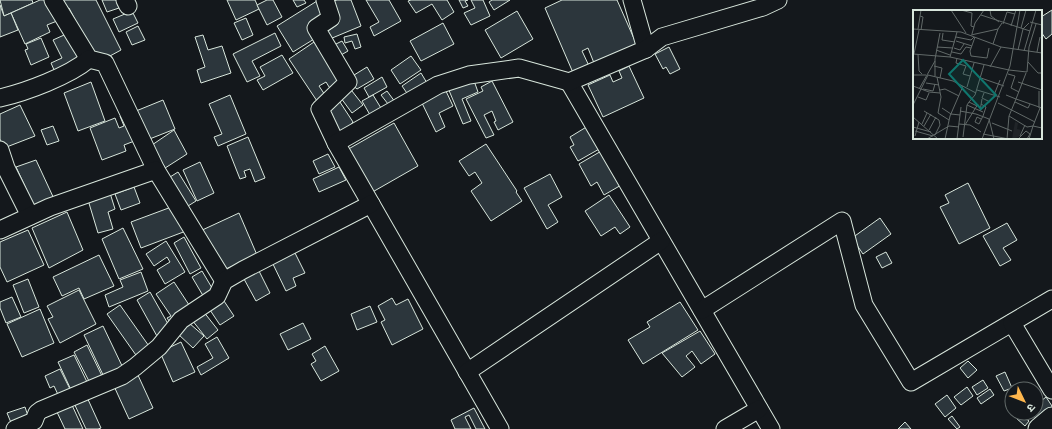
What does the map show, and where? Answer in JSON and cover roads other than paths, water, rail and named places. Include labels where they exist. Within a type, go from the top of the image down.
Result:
[{"type":"street","points":[[53,0],[89,59],[105,63],[156,170],[224,282]]},
{"type":"street","points":[[325,0],[331,18],[316,28],[348,82],[320,109],[336,143],[500,429]]},
{"type":"street","points":[[632,0],[646,50]]},
{"type":"street","points":[[336,143],[438,84],[469,75],[519,68],[569,82],[646,50],[662,38],[763,7],[778,0]]},
{"type":"street","points":[[0,98],[14,94],[79,67],[89,59]]},
{"type":"street","points":[[569,82],[771,429]]},
{"type":"street","points":[[0,150],[6,168],[30,216]]},
{"type":"street","points":[[0,230],[50,207],[156,170]]},
{"type":"street","points":[[15,429],[35,425],[35,417],[40,410],[122,376],[135,367],[159,347],[181,320],[217,296],[224,282],[243,270],[371,204]]},
{"type":"street","points":[[702,310],[842,221],[864,306],[911,382],[1052,299]]},
{"type":"street","points":[[467,372],[661,241]]},
{"type":"street","points":[[1012,323],[1052,390]]},
{"type":"street","points":[[725,429],[759,408]]},
{"type":"street","points":[[1039,429],[1052,418]]}]
